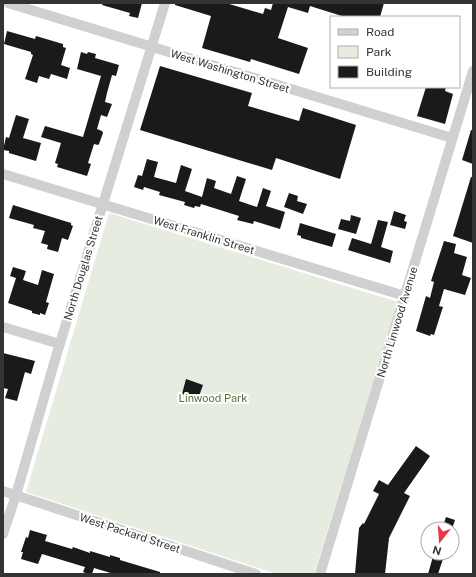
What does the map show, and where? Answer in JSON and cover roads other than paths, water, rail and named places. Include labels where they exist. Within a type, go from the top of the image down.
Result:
[{"type":"street","name":"West Washington Street","points":[[8,3],[452,138]]},
{"type":"street","name":"North Douglas Street","points":[[3,534],[165,3]]},
{"type":"street","name":"North Linwood Avenue","points":[[320,574],[473,71]]},
{"type":"street","name":"West Franklin Street","points":[[3,174],[404,296]]},
{"type":"street","points":[[3,327],[60,344]]},
{"type":"street","name":"West Packard Street","points":[[3,491],[256,574]]},
{"type":"park label","name":"Linwood Park","points":[[213,398]]}]
